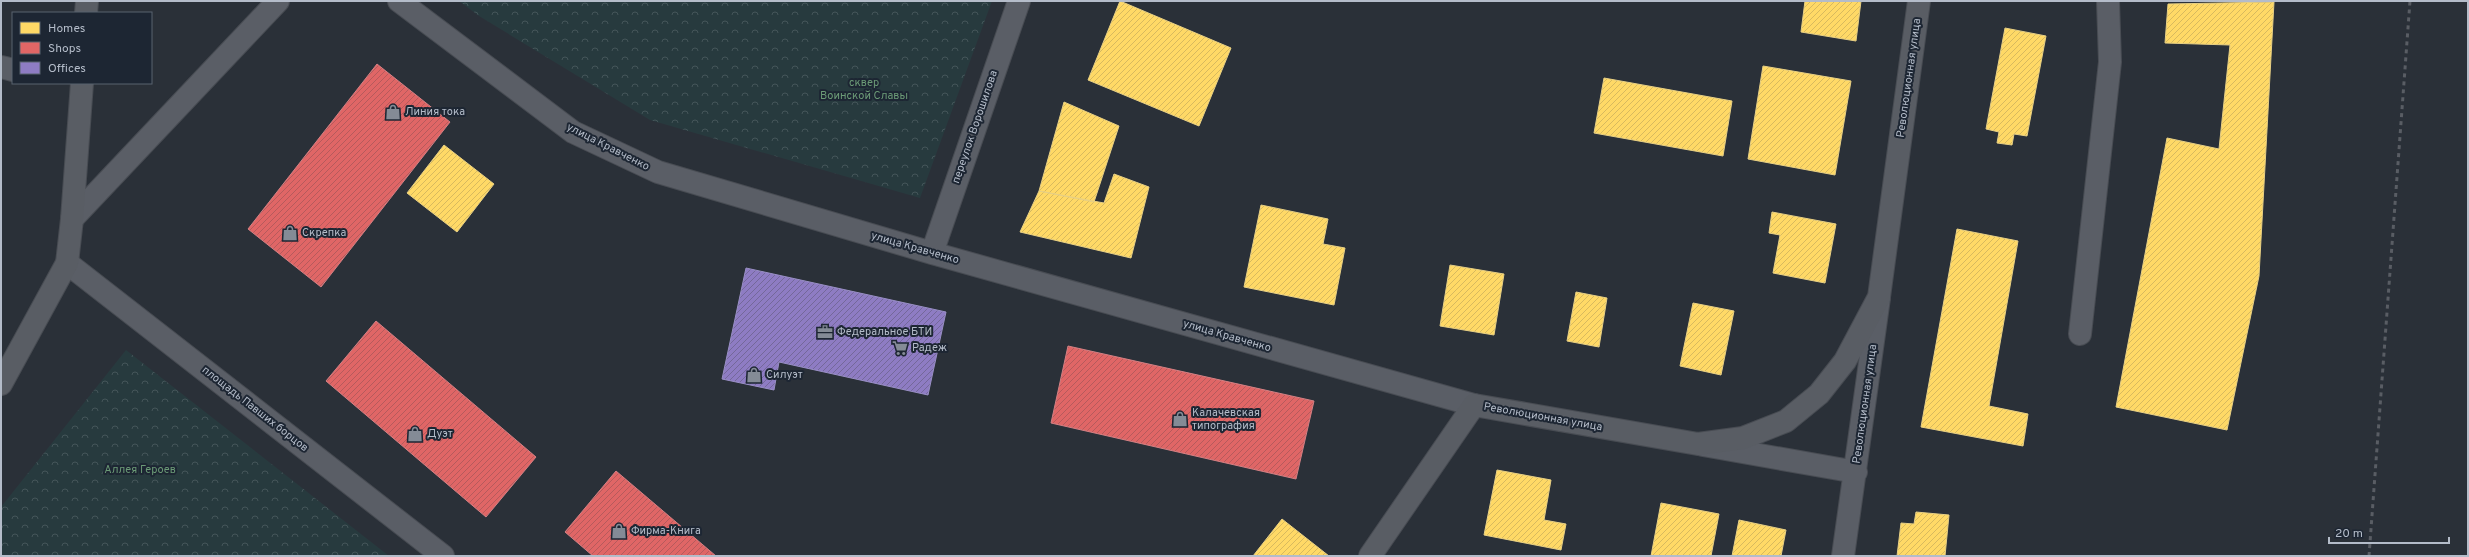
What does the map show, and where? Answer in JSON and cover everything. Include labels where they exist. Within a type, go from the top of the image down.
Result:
[{"type":"street","points":[[86,12],[87,1]]},
{"type":"street","points":[[72,219],[278,1]]},
{"type":"street","name":"улица Кравченко","points":[[399,1],[573,132],[658,172],[932,254],[1474,405]]},
{"type":"street","name":"переулок Ворошилова","points":[[932,254],[1018,1]]},
{"type":"street","name":"Революционная улица","points":[[1370,556],[1474,405],[1856,472],[1919,1]]},
{"type":"street","points":[[2080,334],[2110,62],[2108,1]]},
{"type":"street","points":[[1,67],[12,70]]},
{"type":"street","points":[[1,384],[67,263],[72,219],[78,84]]},
{"type":"street","name":"площадь Павших борцов","points":[[67,263],[442,556]]},
{"type":"street","name":"Революционная улица","points":[[1698,444],[1751,435],[1786,421],[1814,399],[1846,361],[1880,297]]},
{"type":"street","points":[[1843,556],[1856,472]]},
{"type":"green space","name":"сквер Воинской Славы","points":[[459,1],[992,1],[920,198],[650,120],[479,16]]},
{"type":"green space","name":"Аллея Героев","points":[[126,350],[389,556],[1,556],[1,507]]},
{"type":"building: Homes","points":[[1120,1],[1231,48],[1199,126],[1088,80]]},
{"type":"building: Homes","points":[[1805,1],[1861,1],[1856,41],[1801,32]]},
{"type":"building: Homes","points":[[2274,2],[2259,276],[2227,430],[2116,407],[2167,138],[2219,149],[2230,45],[2165,43],[2168,4]]},
{"type":"building: Homes","points":[[2005,28],[2046,36],[2027,136],[2014,134],[2012,145],[1997,143],[1999,132],[1986,129]]},
{"type":"building: Homes","points":[[1763,66],[1851,81],[1835,175],[1748,159]]},
{"type":"building: Homes","points":[[1604,78],[1732,101],[1723,156],[1594,133]]},
{"type":"building: Homes","points":[[1064,102],[1119,126],[1094,202],[1039,191]]},
{"type":"building: Homes","points":[[444,145],[494,184],[457,232],[407,193]]},
{"type":"building: Homes","points":[[1114,174],[1149,187],[1131,258],[1020,232],[1039,191],[1104,203]]},
{"type":"building: Homes","points":[[1261,205],[1328,219],[1323,244],[1345,248],[1334,305],[1244,287]]},
{"type":"building: Homes","points":[[1772,212],[1836,224],[1825,283],[1773,273],[1780,235],[1769,233]]},
{"type":"building: Homes","points":[[1957,229],[2018,241],[1989,406],[2028,414],[2023,446],[1921,427]]},
{"type":"building: Homes","points":[[1450,265],[1504,274],[1494,335],[1440,326]]},
{"type":"building: Homes","points":[[1576,292],[1607,298],[1599,347],[1567,341]]},
{"type":"building: Homes","points":[[1693,303],[1734,311],[1721,375],[1680,366]]},
{"type":"building: Homes","points":[[1497,470],[1551,480],[1544,520],[1566,524],[1561,550],[1484,535]]},
{"type":"building: Homes","points":[[1661,503],[1719,514],[1711,556],[1651,556]]},
{"type":"building: Homes","points":[[1916,512],[1949,515],[1945,556],[1897,556],[1901,523],[1914,524]]},
{"type":"building: Homes","points":[[1282,519],[1329,556],[1253,556]]},
{"type":"building: Homes","points":[[1739,520],[1786,530],[1781,556],[1732,556]]},
{"type":"building: Shops","points":[[377,64],[450,122],[321,287],[248,229]]},
{"type":"building: Shops","points":[[376,321],[536,457],[486,517],[326,381]]},
{"type":"building: Shops","points":[[1068,346],[1314,401],[1296,479],[1051,423]]},
{"type":"building: Shops","points":[[616,471],[716,556],[593,556],[565,532]]},
{"type":"building: Offices","points":[[746,268],[946,312],[928,395],[779,362],[774,390],[722,379]]},
{"type":"railway","points":[[2369,556],[2410,1]]},
{"type":"place","name":"Линия тока","points":[[393,112]]},
{"type":"place","name":"Скрепка","points":[[290,233]]},
{"type":"place","name":"Федеральное БТИ","points":[[825,332]]},
{"type":"place","name":"Радеж","points":[[900,348]]},
{"type":"place","name":"Силуэт","points":[[754,375]]},
{"type":"place","name":"Калачевская типография","points":[[1180,419]]},
{"type":"place","name":"Дуэт","points":[[415,434]]},
{"type":"place","name":"Фирма-Книга","points":[[619,531]]}]
